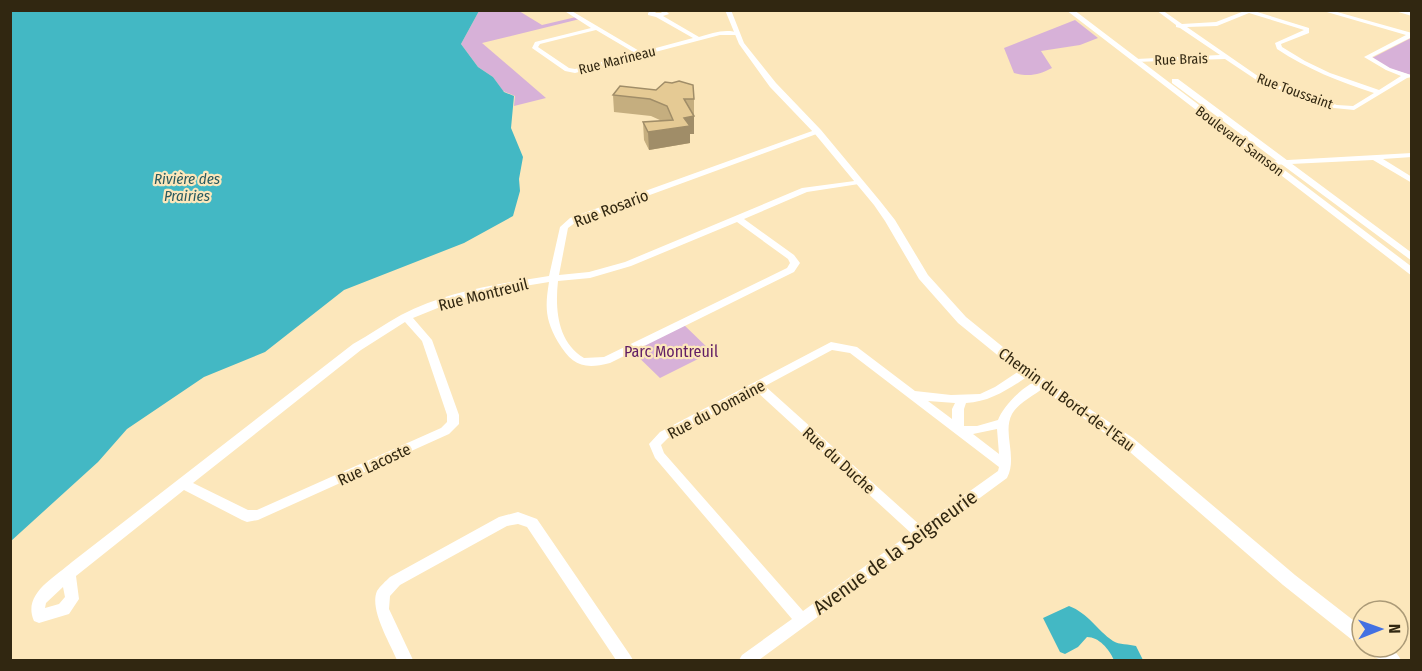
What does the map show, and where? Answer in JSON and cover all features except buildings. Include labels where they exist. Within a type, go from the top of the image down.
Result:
[{"type":"street","points":[[565,10],[640,54]]},
{"type":"street","name":"Chemin du Bord-de-l'Eau","points":[[728,10],[741,43],[773,85],[818,132],[860,182],[890,220],[923,277],[962,320],[1026,372],[1128,442],[1289,580],[1350,628]]},
{"type":"street","name":"Boulevard Samson","points":[[1069,10],[1412,273]]},
{"type":"street","name":"Boulevard Samson","points":[[1081,10],[1412,258]]},
{"type":"street","name":"Rue Toussaint","points":[[1158,10],[1178,26],[1263,82],[1336,107],[1354,108],[1409,76]]},
{"type":"street","points":[[1322,10],[1411,35]]},
{"type":"street","points":[[1397,10],[1412,14]]},
{"type":"street","points":[[1178,26],[1216,24],[1252,11],[1307,29],[1307,32],[1278,43],[1279,48],[1322,73],[1379,92]]},
{"type":"street","points":[[658,12],[698,39]]},
{"type":"street","name":"Rue Marineau","points":[[597,28],[537,44],[534,48],[567,70],[575,71],[720,33],[736,33]]},
{"type":"street","points":[[1409,76],[1388,69],[1367,57],[1411,35]]},
{"type":"street","name":"Rue Brais","points":[[1136,61],[1227,57]]},
{"type":"street","name":"Rue Rosario","points":[[737,218],[791,257],[795,263],[791,270],[606,360],[591,363],[573,357],[553,325],[554,278],[564,227],[573,220],[818,132]]},
{"type":"street","points":[[1269,163],[1412,155]]},
{"type":"street","points":[[1376,158],[1412,181]]},
{"type":"street","name":"Rue Montreuil","points":[[69,574],[357,347],[405,317],[451,298],[488,289],[554,278],[590,275],[627,264],[805,190],[860,182]]},
{"type":"street","name":"Rue Lacoste","points":[[184,484],[247,516],[258,515],[445,431],[453,424],[453,415],[427,340],[405,317]]},
{"type":"street","name":"Rue du Domaine","points":[[802,620],[659,455],[655,444],[664,435],[831,346],[841,346],[853,350],[1006,466]]},
{"type":"street","points":[[912,395],[962,400],[992,394],[1026,372]]},
{"type":"street","points":[[1006,466],[1001,424],[1012,406],[1042,383]]},
{"type":"street","name":"Rue du Duche","points":[[758,386],[921,534]]},
{"type":"street","points":[[962,400],[958,409],[958,430],[977,430],[1001,424]]},
{"type":"street","name":"Avenue de la Seigneurie","points":[[747,660],[1003,474],[1006,466]]},
{"type":"street","points":[[405,660],[382,609],[383,594],[395,581],[504,521],[518,518],[532,523],[625,660]]},
{"type":"green space","points":[[479,11],[519,11],[542,25],[576,17],[580,19],[482,43],[546,98],[514,106],[515,96],[503,91],[493,77],[478,67],[461,44]]},
{"type":"green space","points":[[1075,20],[1098,38],[1080,45],[1041,51],[1052,68],[1043,72],[1034,75],[1014,73],[1004,48]]},
{"type":"green space","points":[[1411,38],[1411,75],[1390,69],[1372,58]]},
{"type":"green space","name":"Parc Montreuil","points":[[682,323],[712,352],[660,378],[629,348]]},
{"type":"water","name":"Rivière des Prairies","points":[[11,10],[479,11],[461,44],[478,67],[493,77],[504,92],[514,96],[511,128],[523,157],[519,179],[520,191],[513,216],[464,243],[344,290],[265,352],[204,377],[127,429],[98,462],[11,541]]},
{"type":"water","points":[[1069,606],[1082,613],[1113,641],[1136,646],[1143,660],[1114,660],[1103,644],[1087,637],[1078,647],[1065,654],[1060,652],[1043,618]]}]
